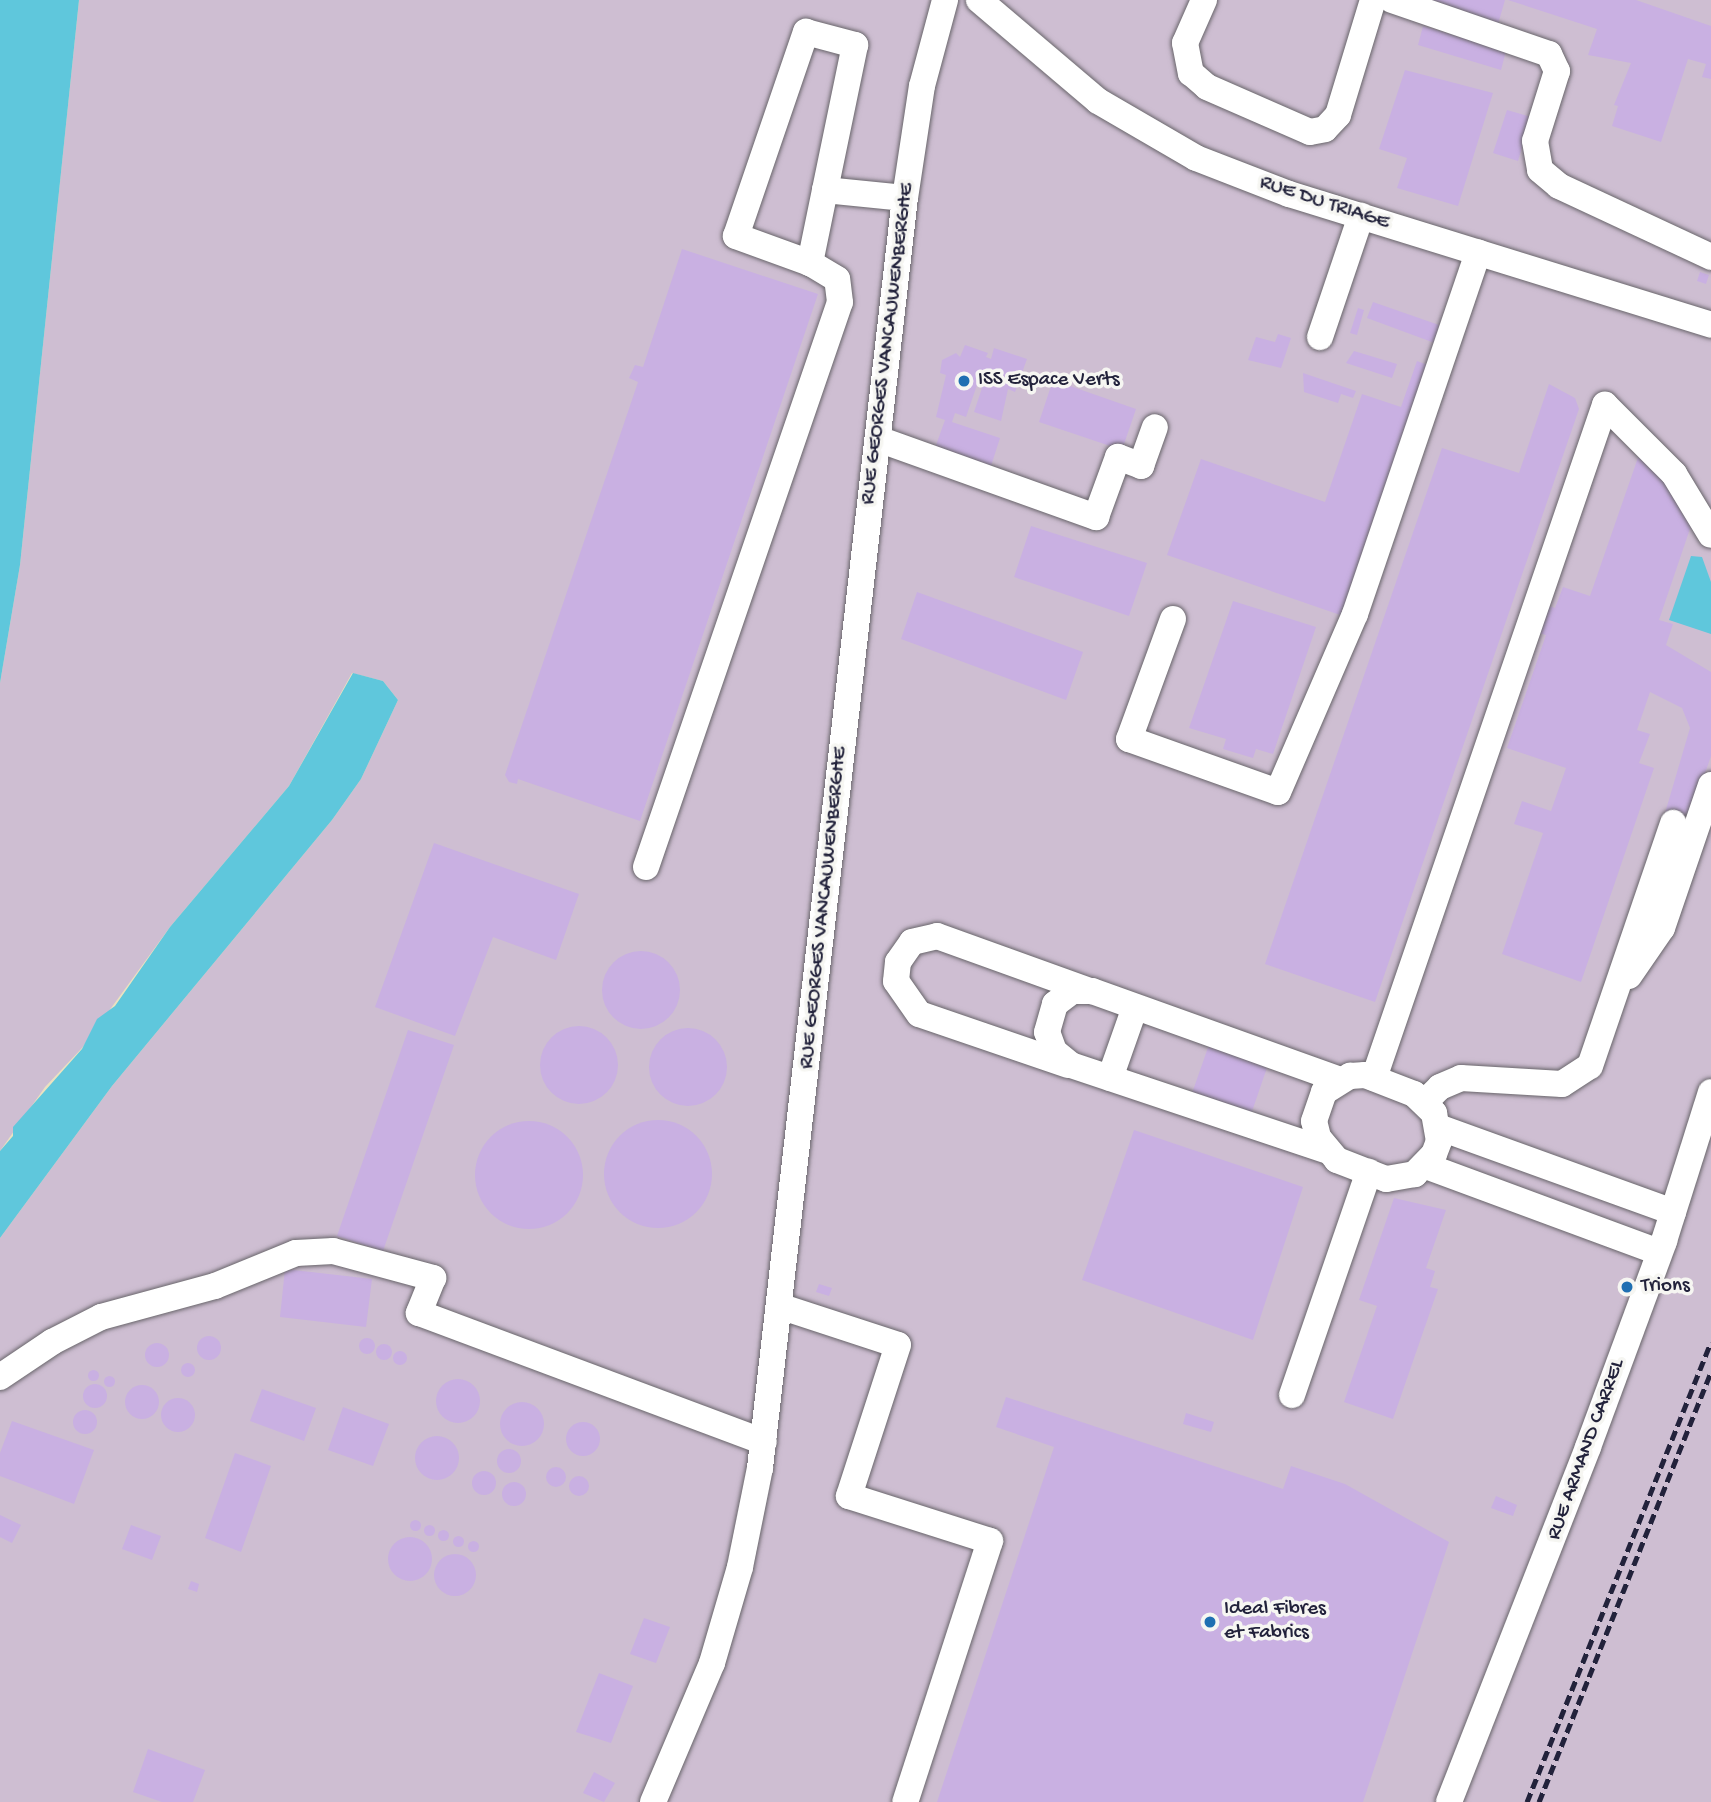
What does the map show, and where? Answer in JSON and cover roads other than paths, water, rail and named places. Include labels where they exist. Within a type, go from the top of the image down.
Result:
[{"type":"street","name":"RUE GEORGES VANCAUWENBERGHE","points":[[653,1802],[692,1716],[722,1630],[750,1526],[764,1442],[905,198],[922,86],[945,0]]},
{"type":"street","name":"RUE DU TRIAGE","points":[[979,0],[1074,83],[1145,132],[1235,175],[1711,325]]},
{"type":"street","points":[[1204,0],[1185,43],[1191,73],[1207,87],[1310,132],[1325,129],[1338,115],[1373,0]]},
{"type":"street","points":[[1392,0],[1549,54],[1557,71],[1535,141],[1540,170],[1559,186],[1711,257]]},
{"type":"street","points":[[646,867],[840,302],[837,279],[810,263],[736,236],[806,32],[855,45],[810,263]]},
{"type":"street","points":[[825,190],[905,198]]},
{"type":"street","points":[[1320,337],[1361,216]]},
{"type":"street","points":[[1173,619],[1129,739],[1278,792],[1355,614],[1478,253]]},
{"type":"street","points":[[1374,1078],[1605,405],[1674,474],[1711,535]]},
{"type":"street","points":[[878,439],[1096,517],[1118,457],[1141,466],[1155,427]]},
{"type":"street","points":[[1613,997],[1662,928],[1711,785]]},
{"type":"street","points":[[1425,1102],[1440,1087],[1461,1078],[1562,1084],[1576,1079],[1590,1066],[1673,823]]},
{"type":"street","points":[[1325,1150],[1314,1121],[1317,1106],[1324,1092],[1340,1080],[1357,1075],[1374,1078],[1425,1102],[1438,1127],[1436,1148],[1426,1166],[1402,1179],[1369,1172],[1325,1150],[919,1013],[896,981],[898,962],[912,942],[937,936],[1340,1080]]},
{"type":"street","points":[[1071,1065],[1054,1051],[1048,1032],[1055,1004],[1072,991],[1092,991]]},
{"type":"street","points":[[1110,1078],[1135,1007]]},
{"type":"street","name":"RUE ARMAND CARREL","points":[[1449,1802],[1546,1560],[1659,1252],[1711,1092]]},
{"type":"street","points":[[1438,1127],[1673,1212]]},
{"type":"street","points":[[1426,1166],[1659,1252]]},
{"type":"street","points":[[1292,1395],[1369,1172]]},
{"type":"street","points":[[0,1377],[44,1347],[101,1317],[215,1286],[296,1252],[333,1251],[433,1278],[419,1313],[764,1442]]},
{"type":"street","points":[[779,1306],[898,1345],[849,1496],[990,1541],[905,1802]]},
{"type":"water","points":[[0,0],[79,0],[20,565],[0,683]]},
{"type":"water","points":[[1691,556],[1702,557],[1711,582],[1711,634],[1669,620]]},
{"type":"water","points":[[353,673],[383,681],[398,700],[361,779],[332,820],[112,1086],[0,1238],[0,1151],[13,1136],[13,1127],[82,1049],[97,1019],[115,1006],[170,927],[289,786]]},
{"type":"railway","points":[[1527,1802],[1711,1342]]},
{"type":"railway","points":[[1539,1802],[1711,1372]]},
{"type":"place","name":"ISS Espace Verts","points":[[964,381]]},
{"type":"place","name":"Trions","points":[[1627,1287]]},
{"type":"place","name":"Ideal Fibres et Fabrics","points":[[1210,1622]]}]
